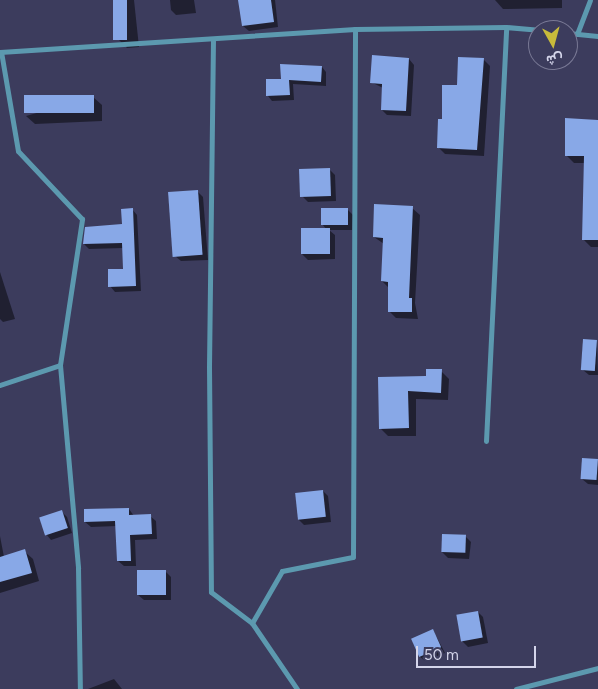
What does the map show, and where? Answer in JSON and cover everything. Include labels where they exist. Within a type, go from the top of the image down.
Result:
[{"type":"street","points":[[578,31],[590,0]]},
{"type":"street","points":[[486,441],[506,28]]},
{"type":"street","points":[[252,623],[282,571],[353,557],[355,29]]},
{"type":"street","points":[[80,689],[78,568],[60,366],[82,219],[18,151],[0,52],[355,29],[528,29]]},
{"type":"street","points":[[578,34],[598,36]]},
{"type":"street","points":[[212,39],[209,366],[211,592],[252,623],[297,689]]},
{"type":"street","points":[[0,385],[60,366]]},
{"type":"street","points":[[516,689],[598,668]]},
{"type":"building","points":[[113,0],[127,0],[127,40],[113,40]]},
{"type":"building","points":[[238,0],[271,0],[274,22],[242,26]]},
{"type":"building","points":[[372,55],[409,58],[406,111],[381,110],[382,84],[370,83]]},
{"type":"building","points":[[458,57],[484,58],[477,150],[437,148],[438,119],[442,119],[442,85],[457,85]]},
{"type":"building","points":[[280,64],[322,66],[321,82],[289,80],[290,95],[266,96],[266,79],[281,79]]},
{"type":"building","points":[[24,95],[94,95],[94,113],[24,113]]},
{"type":"building","points":[[565,118],[598,120],[598,240],[582,240],[584,156],[565,156]]},
{"type":"building","points":[[330,168],[331,196],[300,197],[299,169]]},
{"type":"building","points":[[198,190],[203,255],[173,257],[168,192]]},
{"type":"building","points":[[374,204],[413,206],[409,298],[412,298],[412,312],[388,312],[388,282],[381,281],[383,238],[373,237]]},
{"type":"building","points":[[133,208],[136,286],[108,287],[108,269],[123,269],[122,243],[83,244],[85,227],[122,224],[121,209]]},
{"type":"building","points":[[321,208],[348,208],[348,225],[321,225]]},
{"type":"building","points":[[301,228],[330,228],[330,254],[301,254]]},
{"type":"building","points":[[583,339],[597,340],[595,371],[581,370]]},
{"type":"building","points":[[426,369],[442,369],[441,393],[408,391],[409,428],[379,429],[378,377],[426,376]]},
{"type":"building","points":[[582,458],[598,459],[596,480],[581,479]]},
{"type":"building","points":[[323,490],[326,517],[298,520],[295,493]]},
{"type":"building","points":[[129,508],[129,515],[151,514],[152,534],[130,535],[131,561],[117,561],[115,521],[84,522],[84,509]]},
{"type":"building","points":[[62,510],[68,528],[45,535],[39,517]]},
{"type":"building","points":[[442,534],[466,535],[465,553],[441,552]]},
{"type":"building","points":[[25,549],[32,573],[0,582],[0,557]]},
{"type":"building","points":[[137,570],[166,570],[166,595],[137,595]]},
{"type":"building","points":[[478,611],[483,638],[461,641],[456,615]]},
{"type":"building","points":[[433,629],[441,647],[419,657],[411,639]]}]
